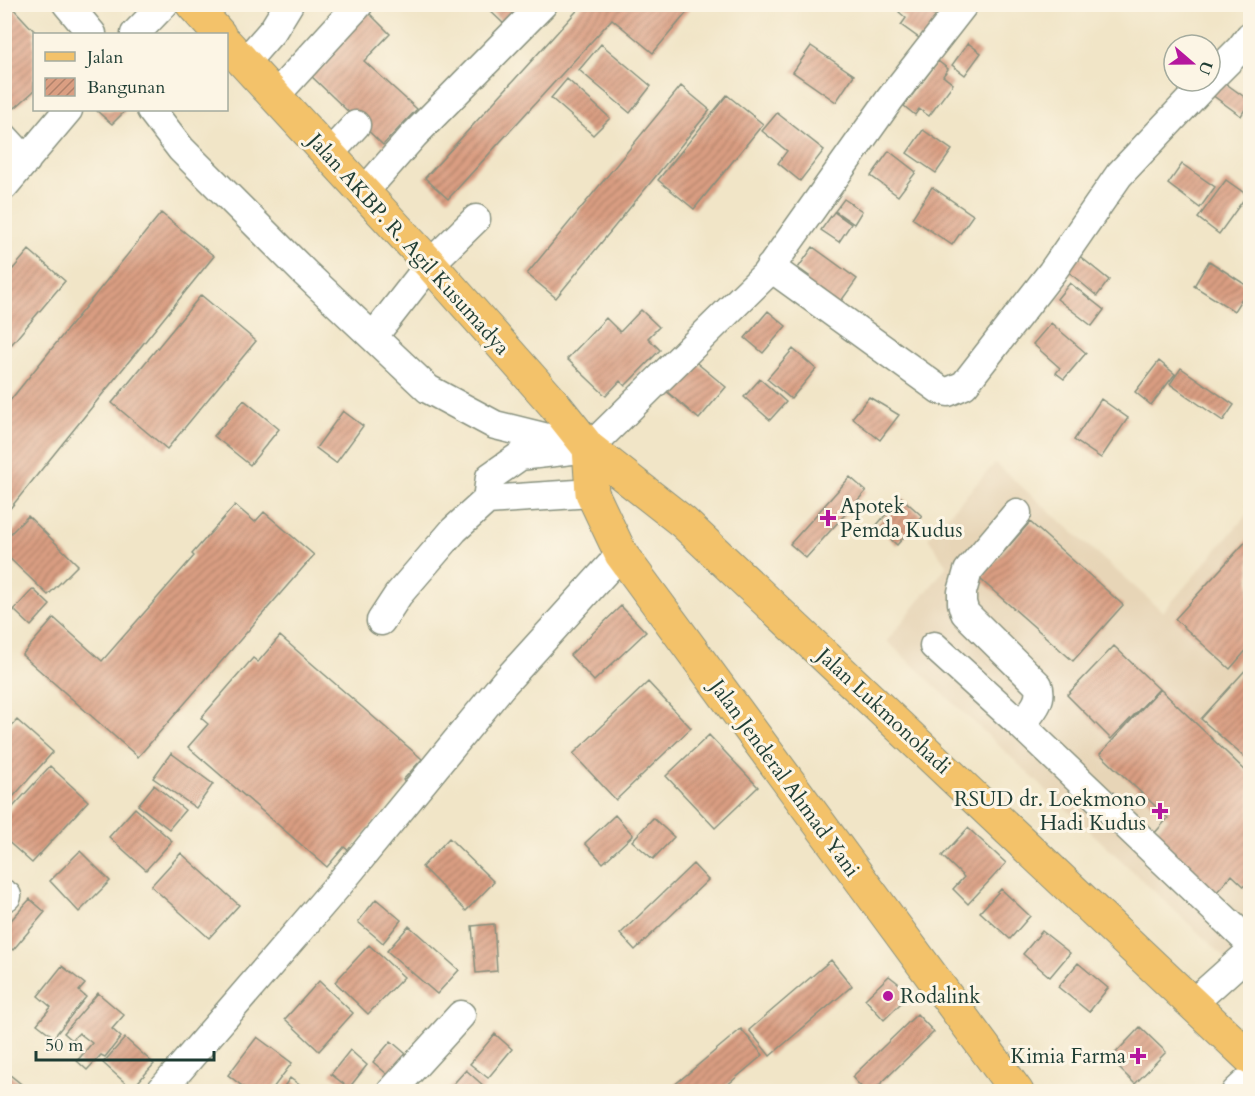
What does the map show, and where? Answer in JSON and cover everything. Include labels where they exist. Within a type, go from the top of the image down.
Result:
[{"type":"main road","points":[[192,4],[218,33]]},
{"type":"main road","name":"Jalan AKBP. R. Agil Kusumadya","points":[[236,52],[430,264],[554,404],[589,448]]},
{"type":"main road","name":"Jalan Jenderal Ahmad Yani","points":[[589,448],[592,493],[621,554],[1017,1092]]},
{"type":"main road","name":"Jalan Lukmonohadi","points":[[589,448],[683,522],[1251,1058]]},
{"type":"street","points":[[67,4],[91,33]]},
{"type":"street","points":[[136,33],[164,4]]},
{"type":"street","points":[[236,52],[273,30],[289,4]]},
{"type":"street","points":[[275,96],[359,4]]},
{"type":"street","points":[[363,193],[414,135],[543,4]]},
{"type":"street","points":[[487,500],[490,477],[520,456],[589,448],[765,275],[890,99],[964,4]]},
{"type":"street","points":[[1222,67],[1251,36]]},
{"type":"street","points":[[770,267],[940,390],[948,393],[956,390],[964,385],[984,362],[1052,272],[1119,175],[1196,93]]},
{"type":"street","points":[[4,186],[67,111]]},
{"type":"street","points":[[152,111],[181,149],[305,273],[428,389],[495,425],[589,448]]},
{"type":"street","points":[[328,154],[356,125]]},
{"type":"street","points":[[4,137],[26,161]]},
{"type":"street","points":[[373,337],[430,264],[476,219]]},
{"type":"street","points":[[381,621],[398,595],[454,530],[487,500],[592,493]]},
{"type":"street","points":[[1017,513],[968,571],[962,592],[962,603],[965,613],[1038,685],[1041,692],[1040,699],[1021,725]]},
{"type":"street","points":[[160,1092],[340,883],[504,683],[621,554]]},
{"type":"street","points":[[934,646],[1021,725],[1251,943]]},
{"type":"street","points":[[1193,1003],[1251,952]]},
{"type":"street","points":[[391,1092],[461,1015]]},
{"type":"street","points":[[1236,1092],[1251,1079]]},
{"type":"shaded area","name":"RSUD dr. Loekmono Hadi Kudus","points":[[995,463],[1163,612],[1250,511],[1250,981],[887,641],[947,566],[928,538]]},
{"type":"building","points":[[483,4],[532,4],[509,29]]},
{"type":"building","points":[[583,4],[652,4],[655,7],[657,4],[694,4],[653,53],[612,19],[448,199],[425,178]]},
{"type":"building","points":[[905,4],[919,4],[942,21],[926,43],[901,25],[906,18],[899,12]]},
{"type":"building","points":[[926,4],[954,4],[944,18]]},
{"type":"building","points":[[10,5],[36,33],[33,33],[33,92],[15,108],[4,96],[4,10]]},
{"type":"building","points":[[368,12],[390,34],[364,61],[417,109],[383,145],[308,73]]},
{"type":"building","points":[[968,43],[981,53],[965,75],[952,65]]},
{"type":"building","points":[[601,44],[651,86],[630,113],[579,70]]},
{"type":"building","points":[[811,46],[854,75],[836,102],[793,72]]},
{"type":"building","points":[[938,61],[948,69],[943,76],[953,84],[929,116],[919,109],[915,115],[904,106]]},
{"type":"building","points":[[567,79],[610,118],[593,135],[551,98]]},
{"type":"building","points":[[1222,81],[1250,101],[1241,116],[1209,93],[1222,93]]},
{"type":"building","points":[[681,86],[710,110],[556,298],[527,274]]},
{"type":"building","points":[[727,95],[763,124],[694,209],[658,180]]},
{"type":"building","points":[[97,111],[125,111],[112,124]]},
{"type":"building","points":[[777,113],[824,150],[800,181],[778,163],[787,151],[762,131]]},
{"type":"building","points":[[923,130],[952,150],[936,173],[907,153]]},
{"type":"building","points":[[889,151],[916,172],[898,196],[871,176]]},
{"type":"building","points":[[1182,164],[1215,187],[1200,208],[1168,184]]},
{"type":"building","points":[[1226,180],[1247,195],[1219,234],[1198,218]]},
{"type":"building","points":[[932,187],[973,215],[952,245],[912,218]]},
{"type":"building","points":[[844,199],[862,211],[854,224],[835,211]]},
{"type":"building","points":[[834,212],[851,224],[839,242],[821,230]]},
{"type":"building","points":[[161,213],[214,256],[4,516],[4,408]]},
{"type":"building","points":[[813,247],[857,279],[836,308],[803,284],[809,276],[798,268]]},
{"type":"building","points":[[29,250],[65,281],[11,345],[4,340],[4,262],[13,269]]},
{"type":"building","points":[[1077,254],[1109,280],[1097,296],[1065,269]]},
{"type":"building","points":[[1209,261],[1249,287],[1234,311],[1194,286]]},
{"type":"building","points":[[1070,283],[1104,310],[1092,326],[1057,299]]},
{"type":"building","points":[[201,295],[256,341],[167,449],[112,403]]},
{"type":"building","points":[[641,310],[659,327],[648,338],[660,350],[625,386],[620,381],[606,396],[567,359],[606,318],[620,332]]},
{"type":"building","points":[[768,311],[786,326],[763,353],[745,338]]},
{"type":"building","points":[[1051,323],[1086,353],[1064,379],[1056,373],[1060,368],[1033,344]]},
{"type":"building","points":[[793,349],[816,369],[791,399],[767,379]]},
{"type":"building","points":[[692,359],[726,387],[699,419],[665,390]]},
{"type":"building","points":[[1159,361],[1175,374],[1151,405],[1135,392]]},
{"type":"building","points":[[1181,368],[1234,405],[1223,421],[1170,384]]},
{"type":"building","points":[[760,379],[786,402],[770,420],[744,397]]},
{"type":"building","points":[[869,397],[899,415],[880,440],[852,418]]},
{"type":"building","points":[[1101,399],[1128,418],[1101,458],[1074,440]]},
{"type":"building","points":[[244,400],[279,429],[250,465],[214,436]]},
{"type":"building","points":[[343,411],[363,426],[336,463],[316,448]]},
{"type":"building","name":"Apotek Pemda Kudus","points":[[850,477],[866,491],[806,558],[790,544]]},
{"type":"building","points":[[901,497],[922,516],[897,545],[876,526]]},
{"type":"building","points":[[235,505],[255,522],[264,512],[314,555],[138,757],[22,655],[54,618],[102,661],[194,556],[192,554]]},
{"type":"building","points":[[28,516],[78,565],[48,595],[4,553],[4,540]]},
{"type":"building","points":[[1030,522],[1123,605],[1073,661],[980,579]]},
{"type":"building","points":[[1250,537],[1250,646],[1230,669],[1175,619]]},
{"type":"building","points":[[33,589],[50,605],[31,626],[14,610]]},
{"type":"building","points":[[621,606],[646,632],[594,681],[570,655]]},
{"type":"building","points":[[280,636],[422,759],[403,780],[407,783],[349,851],[344,847],[327,867],[188,747],[208,724],[201,718],[253,658],[258,662]]},
{"type":"building","points":[[1114,646],[1159,689],[1111,739],[1067,695]]},
{"type":"building","points":[[1250,665],[1250,757],[1244,757],[1201,719]]},
{"type":"building","points":[[648,682],[691,728],[616,800],[573,754]]},
{"type":"building","points":[[1160,689],[1250,775],[1250,892],[1232,875],[1215,894],[1153,835],[1168,818],[1100,754]]},
{"type":"building","points":[[17,720],[53,752],[4,807],[4,734]]},
{"type":"building","points":[[709,735],[758,787],[715,828],[666,776]]},
{"type":"building","points":[[171,753],[213,784],[196,808],[153,778]]},
{"type":"building","points":[[50,766],[88,801],[32,863],[4,838],[4,817]]},
{"type":"building","points":[[154,785],[185,810],[169,829],[138,805]]},
{"type":"building","points":[[135,808],[172,841],[146,870],[109,837]]},
{"type":"building","points":[[615,815],[633,835],[603,863],[585,843]]},
{"type":"building","points":[[653,818],[674,837],[653,859],[632,841]]},
{"type":"building","points":[[968,828],[1006,863],[968,904],[953,889],[964,877],[942,856]]},
{"type":"building","points":[[449,838],[494,882],[466,911],[422,867]]},
{"type":"building","points":[[80,851],[110,881],[79,912],[50,881]]},
{"type":"building","points":[[181,853],[239,905],[209,938],[151,886]]},
{"type":"building","points":[[693,864],[708,880],[635,950],[620,934]]},
{"type":"building","points":[[1001,889],[1030,916],[1010,939],[980,912]]},
{"type":"building","points":[[30,899],[45,912],[13,950],[4,942],[4,928]]},
{"type":"building","points":[[376,899],[401,920],[383,943],[358,922]]},
{"type":"building","points":[[494,924],[497,971],[476,973],[472,926]]},
{"type":"building","points":[[409,926],[459,970],[437,994],[387,951]]},
{"type":"building","points":[[1042,931],[1070,953],[1050,977],[1023,954]]},
{"type":"building","points":[[369,945],[404,977],[368,1014],[335,982]]},
{"type":"building","points":[[831,960],[852,986],[770,1056],[749,1030]]},
{"type":"building","points":[[1078,963],[1108,988],[1089,1012],[1058,987]]},
{"type":"building","points":[[62,966],[85,984],[79,991],[86,997],[54,1037],[37,1024],[51,1007],[38,996]]},
{"type":"building","name":"Rodalink","points":[[889,976],[911,993],[884,1020],[865,999]]},
{"type":"building","points":[[319,981],[353,1013],[319,1051],[285,1019]]},
{"type":"building","points":[[98,993],[124,1015],[112,1029],[121,1037],[105,1057],[101,1055],[87,1070],[77,1061],[92,1043],[79,1033],[72,1040],[64,1033]]},
{"type":"building","points":[[917,1014],[934,1032],[872,1092],[866,1092],[852,1077]]},
{"type":"building","name":"Kimia Farma","points":[[1140,1027],[1166,1052],[1135,1084],[1110,1059]]},
{"type":"building","points":[[741,1029],[763,1055],[719,1092],[666,1092]]},
{"type":"building","points":[[495,1034],[512,1049],[488,1078],[470,1064]]},
{"type":"building","points":[[257,1037],[292,1063],[270,1092],[250,1092],[228,1075]]},
{"type":"building","points":[[125,1038],[154,1064],[132,1089],[103,1063]]},
{"type":"building","points":[[391,1041],[406,1054],[388,1075],[373,1062]]},
{"type":"building","points":[[350,1050],[367,1065],[349,1088],[331,1074]]},
{"type":"building","points":[[4,1070],[26,1088],[23,1092],[4,1092]]},
{"type":"building","points":[[466,1070],[485,1087],[481,1092],[446,1092]]},
{"type":"building","points":[[290,1078],[309,1092],[280,1092]]},
{"type":"place","name":"Apotek Pemda Kudus","points":[[828,518]]},
{"type":"place","name":"RSUD dr. Loekmono Hadi Kudus","points":[[1160,811]]},
{"type":"place","name":"Rodalink","points":[[888,996]]},
{"type":"place","name":"Kimia Farma","points":[[1138,1056]]}]
